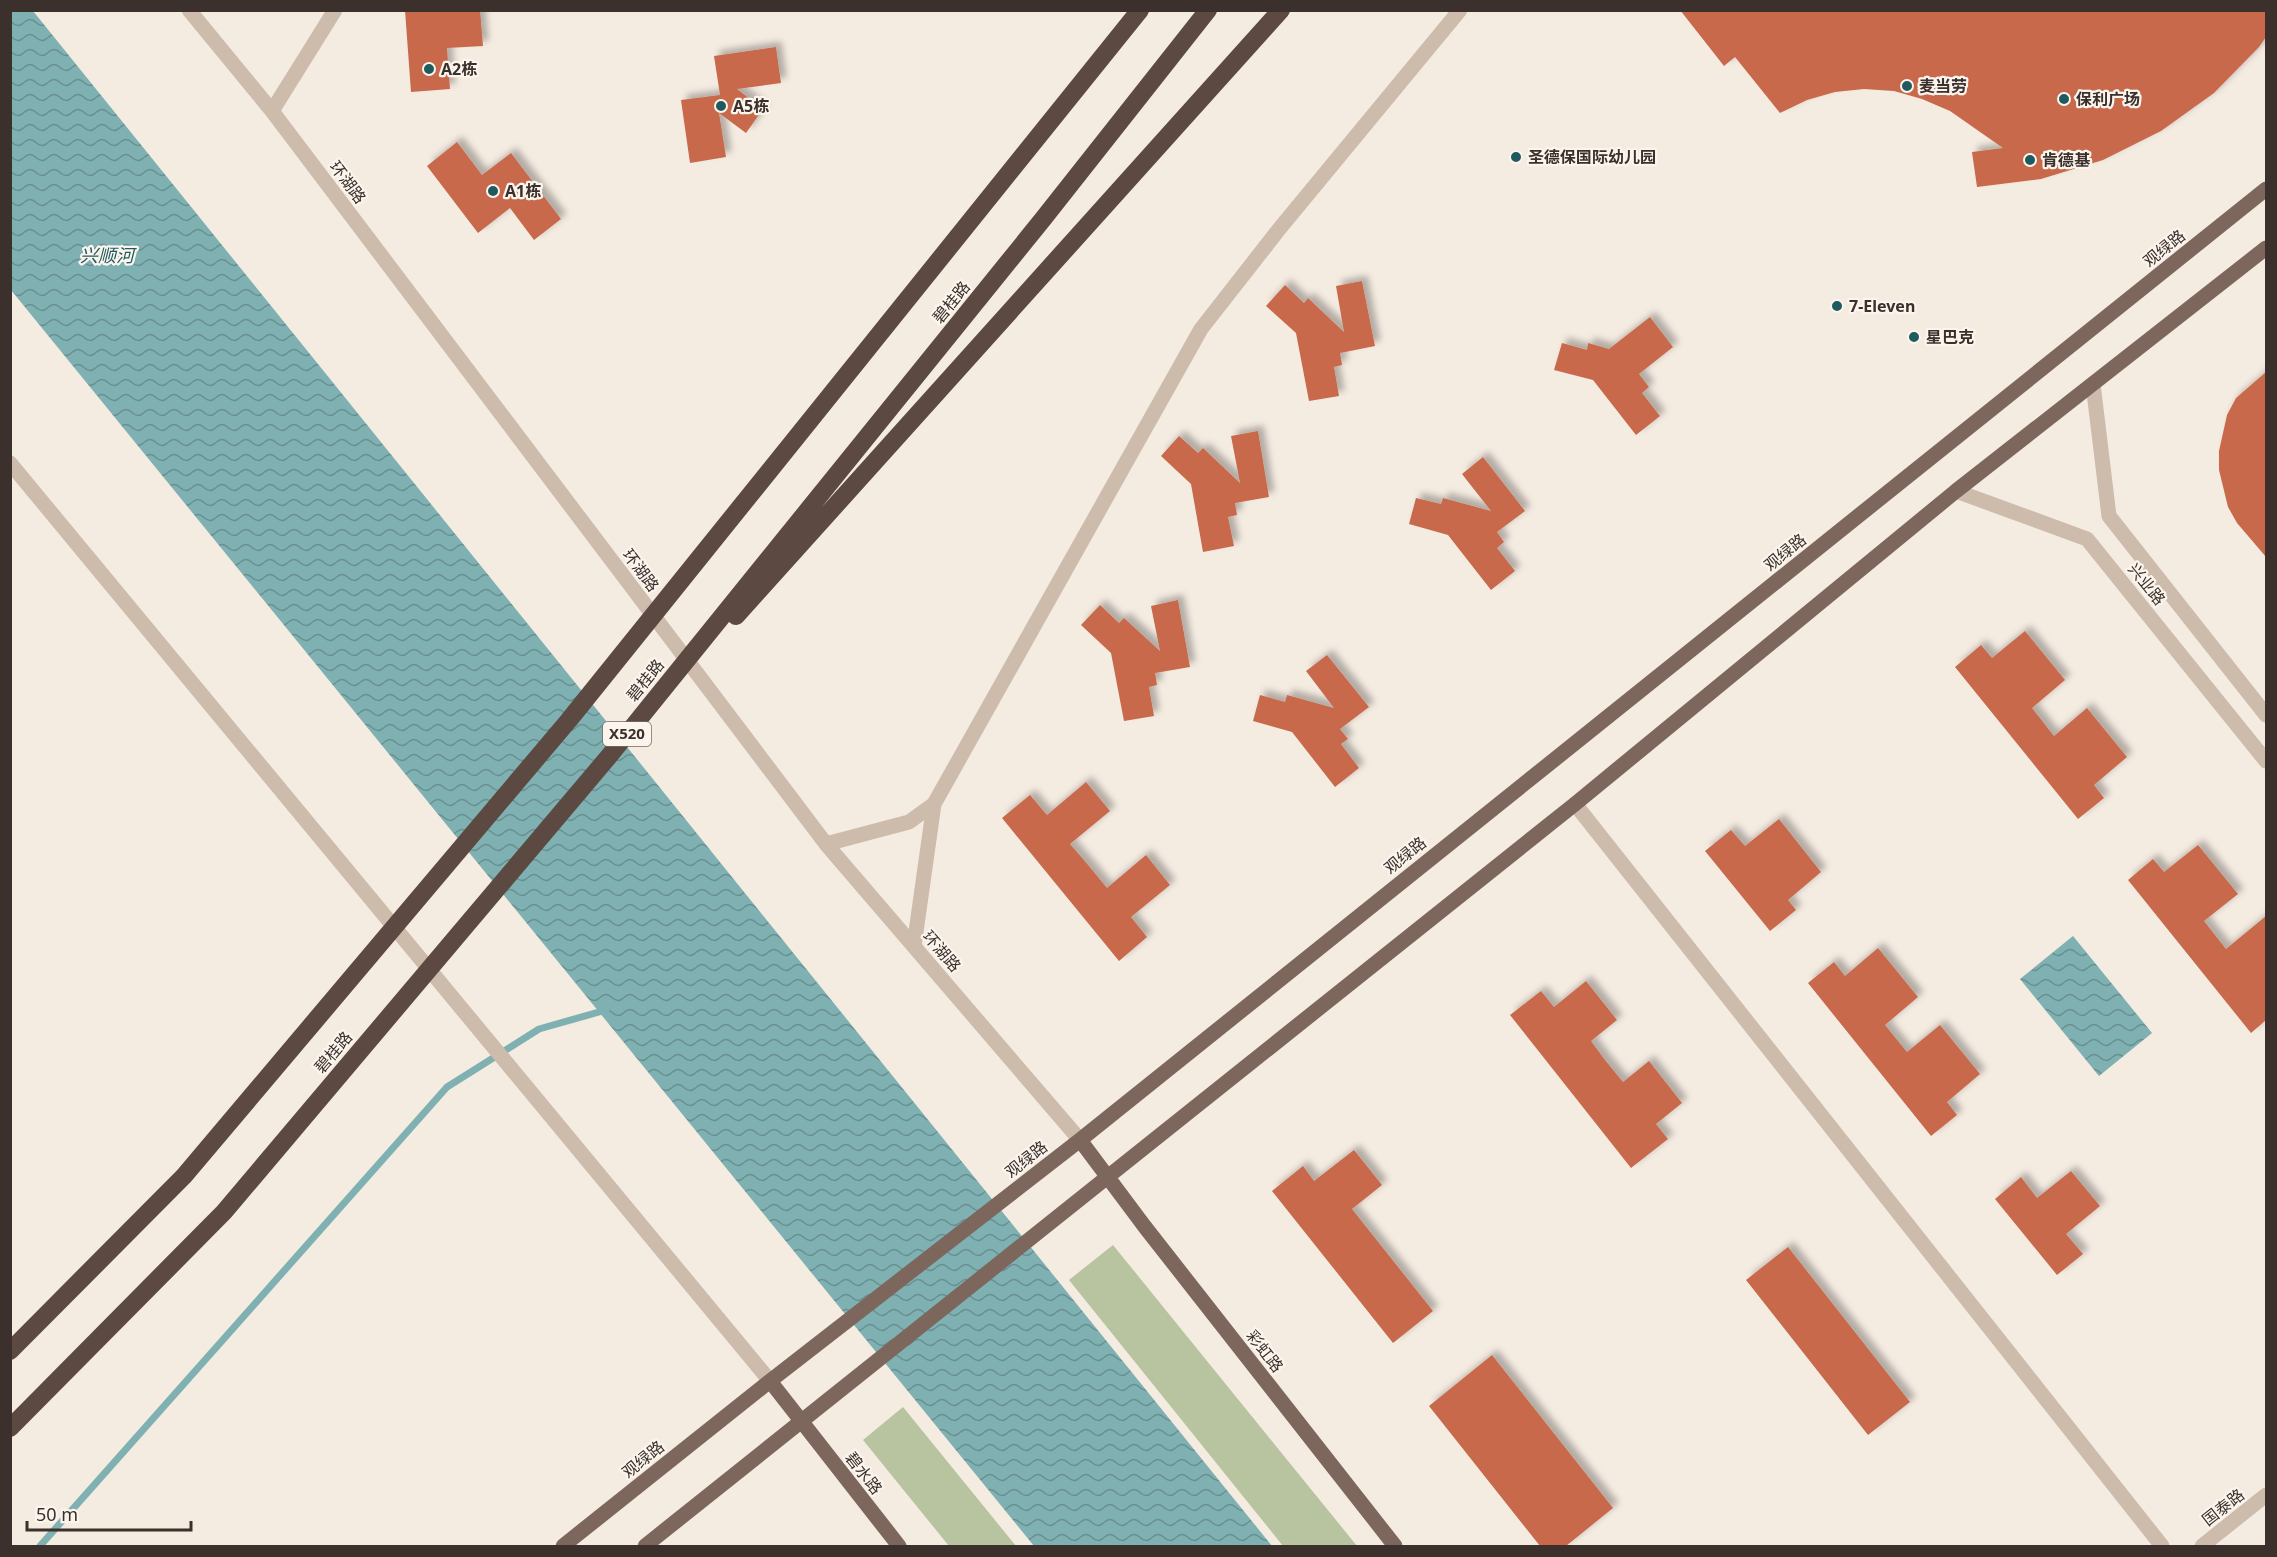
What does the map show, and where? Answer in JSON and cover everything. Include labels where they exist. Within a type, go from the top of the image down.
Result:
[{"type":"highway","name":"碧桂路","points":[[10,1351],[184,1176],[569,720],[1140,10]]},
{"type":"highway","name":"碧桂路","points":[[10,1428],[224,1212],[577,794],[1043,219],[1208,10]]},
{"type":"highway","points":[[577,794],[1281,10]]},
{"type":"main road","name":"观绿路","points":[[563,1546],[813,1347],[1080,1140],[2266,189]]},
{"type":"main road","points":[[645,1546],[1575,804],[1956,490],[2266,248]]},
{"type":"main road","name":"彩虹路","points":[[1080,1140],[1395,1546]]},
{"type":"main road","name":"碧水路","points":[[770,1381],[899,1546]]},
{"type":"street","name":"环湖路","points":[[189,10],[272,111],[826,844],[1080,1140]]},
{"type":"street","points":[[272,111],[335,10]]},
{"type":"street","points":[[914,946],[934,804],[1201,329],[1280,228],[1460,10]]},
{"type":"street","name":"兴业路","points":[[2093,384],[2109,516],[2266,716]]},
{"type":"street","points":[[10,463],[770,1381]]},
{"type":"street","name":"兴业路","points":[[1956,490],[2087,539],[2266,761]]},
{"type":"street","points":[[826,844],[909,822],[934,804]]},
{"type":"street","points":[[1575,804],[2162,1546]]},
{"type":"street","name":"国泰路","points":[[2202,1546],[2266,1495]]},
{"type":"green space","points":[[1113,1245],[1357,1546],[1283,1546],[1069,1280]]},
{"type":"green space","points":[[903,1407],[1016,1546],[949,1546],[863,1440]]},
{"type":"water","name":"兴顺河","points":[[10,11],[33,11],[1272,1546],[1034,1546],[11,290]]},
{"type":"water","points":[[2073,936],[2152,1033],[2099,1076],[2020,979]]},
{"type":"building","name":"A2栋","points":[[405,10],[480,10],[483,46],[447,48],[450,89],[411,92]]},
{"type":"building","name":"保利广场","points":[[1680,10],[2266,10],[2266,37],[2214,93],[2161,131],[2103,160],[2041,179],[1977,187],[1972,152],[2003,148],[1950,111],[1922,99],[1894,91],[1864,89],[1835,92],[1807,100],[1780,113],[1735,57],[1724,66]]},
{"type":"building","name":"A5栋","points":[[776,47],[781,83],[737,89],[763,109],[746,133],[719,113],[726,157],[690,163],[681,100],[720,95],[714,56]]},
{"type":"building","name":"A1栋","points":[[457,142],[482,175],[511,153],[561,219],[534,240],[510,208],[478,233],[427,166]]},
{"type":"building","points":[[1362,281],[1375,346],[1340,353],[1342,365],[1334,367],[1339,396],[1309,401],[1296,333],[1266,306],[1285,285],[1304,303],[1308,298],[1344,332],[1336,286]]},
{"type":"building","points":[[1650,317],[1673,347],[1639,374],[1649,387],[1642,393],[1660,416],[1636,435],[1593,380],[1554,370],[1562,343],[1587,350],[1588,343],[1609,349]]},
{"type":"building","points":[[2266,372],[2266,557],[2237,523],[2228,507],[2219,470],[2219,451],[2227,415],[2236,398]]},
{"type":"building","points":[[1258,431],[1269,497],[1235,503],[1237,515],[1228,517],[1234,546],[1203,552],[1191,484],[1161,456],[1179,436],[1198,453],[1203,448],[1240,483],[1231,436]]},
{"type":"building","points":[[1483,457],[1525,511],[1497,532],[1504,542],[1497,548],[1515,571],[1491,590],[1448,535],[1409,524],[1416,498],[1441,504],[1443,498],[1491,511],[1462,474]]},
{"type":"building","points":[[1178,600],[1190,667],[1155,673],[1157,685],[1149,687],[1154,716],[1124,721],[1111,653],[1081,625],[1100,605],[1119,623],[1124,618],[1160,651],[1151,606]]},
{"type":"building","points":[[2025,631],[2065,680],[2032,708],[2054,736],[2087,708],[2127,757],[2094,785],[2104,798],[2078,819],[1955,667],[1981,645],[1992,658]]},
{"type":"building","points":[[1327,655],[1369,707],[1340,729],[1348,739],[1341,744],[1359,768],[1335,787],[1292,732],[1253,721],[1260,695],[1285,702],[1287,695],[1334,708],[1306,671]]},
{"type":"building","points":[[1086,782],[1110,811],[1070,844],[1107,888],[1146,855],[1170,885],[1131,917],[1147,937],[1119,961],[1002,818],[1030,795],[1047,815]]},
{"type":"building","points":[[1779,819],[1821,872],[1788,900],[1796,910],[1770,931],[1705,851],[1731,830],[1745,846]]},
{"type":"building","points":[[2198,845],[2238,894],[2204,921],[2226,949],[2266,916],[2266,1020],[2251,1033],[2128,880],[2153,859],[2164,872]]},
{"type":"building","points":[[1878,948],[1918,997],[1885,1025],[1907,1052],[1940,1025],[1980,1074],[1947,1102],[1957,1115],[1931,1136],[1808,983],[1834,962],[1845,976]]},
{"type":"building","points":[[1586,981],[1617,1020],[1591,1041],[1605,1060],[1623,1082],[1649,1061],[1682,1103],[1656,1124],[1668,1139],[1631,1168],[1510,1015],[1541,991],[1554,1007]]},
{"type":"building","points":[[1354,1150],[1382,1185],[1352,1209],[1433,1311],[1393,1343],[1272,1191],[1303,1166],[1314,1181]]},
{"type":"building","points":[[2071,1171],[2100,1206],[2066,1234],[2083,1254],[2057,1275],[1995,1199],[2021,1177],[2037,1198]]},
{"type":"building","points":[[1788,1247],[1910,1402],[1868,1435],[1746,1280]]},
{"type":"building","points":[[1492,1355],[1613,1508],[1566,1546],[1540,1546],[1429,1406]]},
{"type":"waterway","points":[[40,1546],[447,1087],[539,1029],[606,1010]]},
{"type":"place","name":"A2栋","points":[[429,69]]},
{"type":"place","name":"麦当劳","points":[[1907,86]]},
{"type":"place","name":"保利广场","points":[[2064,99]]},
{"type":"place","name":"A5栋","points":[[721,106]]},
{"type":"place","name":"圣德保国际幼儿园","points":[[1516,157]]},
{"type":"place","name":"肯德基","points":[[2030,160]]},
{"type":"place","name":"A1栋","points":[[493,191]]},
{"type":"place","name":"7-Eleven","points":[[1837,306]]},
{"type":"place","name":"星巴克","points":[[1914,337]]}]
